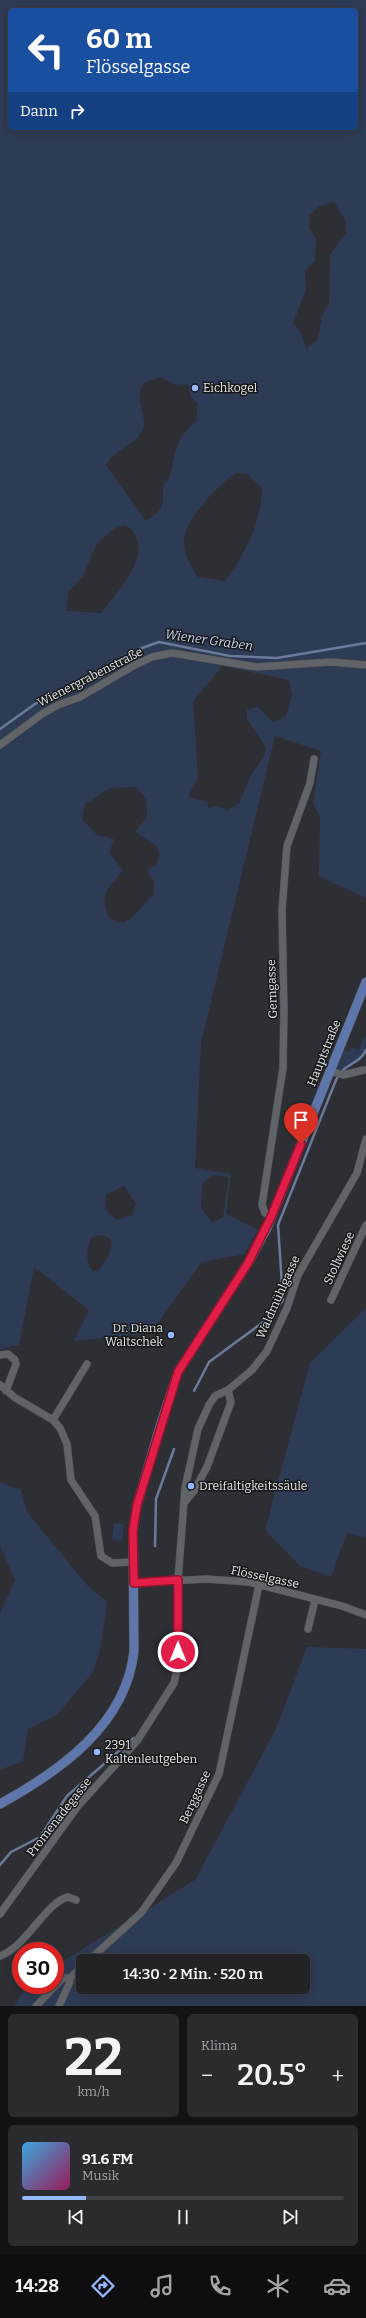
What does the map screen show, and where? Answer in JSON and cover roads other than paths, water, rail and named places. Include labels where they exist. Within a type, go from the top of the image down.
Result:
[{"type":"main road","name":"Hauptstraße","points":[[0,1804],[41,1780],[67,1761],[96,1733],[114,1709],[133,1665],[133,1531],[137,1505],[178,1372],[248,1263],[271,1217],[332,1072],[366,982]]},
{"type":"street","name":"Wienergrabenstraße","points":[[0,744],[58,704],[80,697],[135,664],[152,657],[179,654],[257,666],[331,662],[366,664]]},
{"type":"street","name":"Gerngasse","points":[[271,1217],[265,1213],[262,1205],[282,1068],[284,1010],[282,910],[287,846],[310,783],[314,759]]},
{"type":"street","points":[[332,1072],[343,1075],[365,1070]]},
{"type":"street","name":"Waldmühlgasse","points":[[184,1503],[190,1462],[198,1429],[209,1405],[215,1396],[228,1390],[252,1370],[267,1350],[287,1308],[298,1275],[357,1173],[366,1139]]},
{"type":"street","name":"Stollwiese","points":[[332,1300],[366,1225]]},
{"type":"street","points":[[0,1354],[8,1354],[15,1360],[16,1364],[6,1391]]},
{"type":"street","points":[[53,1420],[88,1364]]},
{"type":"street","points":[[0,1384],[6,1391],[53,1420],[60,1428],[67,1444],[71,1480],[95,1516],[101,1556],[112,1563],[133,1562]]},
{"type":"street","points":[[184,1503],[194,1491],[207,1467],[231,1402],[228,1390]]},
{"type":"street","name":"Promenadegasse","points":[[0,1914],[78,1806],[137,1741],[170,1691],[178,1666],[178,1580],[184,1503]]},
{"type":"street","name":"Flösselgasse","points":[[134,1583],[178,1580],[224,1580],[259,1585],[342,1606],[366,1615]]},
{"type":"street","name":"Berggasse","points":[[96,1954],[141,1912],[176,1863],[219,1774],[259,1585]]},
{"type":"street","points":[[308,1629],[315,1600]]},
{"type":"street","points":[[0,1956],[31,1933],[60,1900],[68,1897],[76,1900]]},
{"type":"street","points":[[59,2006],[70,1982],[70,1978],[76,1972]]},
{"type":"street","points":[[36,2006],[63,1978],[70,1978]]},
{"type":"waterway","name":"Wiener Graben","points":[[0,729],[49,694],[76,687],[103,675],[142,648],[159,642],[230,656],[277,658],[366,643]]},
{"type":"waterway","points":[[194,1391],[209,1362],[270,1317],[283,1300],[278,1225],[336,1080],[340,1074],[360,1058],[366,1050]]},
{"type":"waterway","points":[[155,1546],[156,1499],[174,1449]]},
{"type":"waterway","points":[[0,1865],[11,1852],[40,1837],[67,1796],[134,1738]]},
{"type":"place","name":"Eichkogel","points":[[195,388]]},
{"type":"place","name":"Dr. Diana Waltschek","points":[[171,1335]]},
{"type":"place","name":"Dreifaltigkeitssäule","points":[[191,1486]]},
{"type":"place","name":"2391 Kaltenleutgeben","points":[[97,1752]]}]
